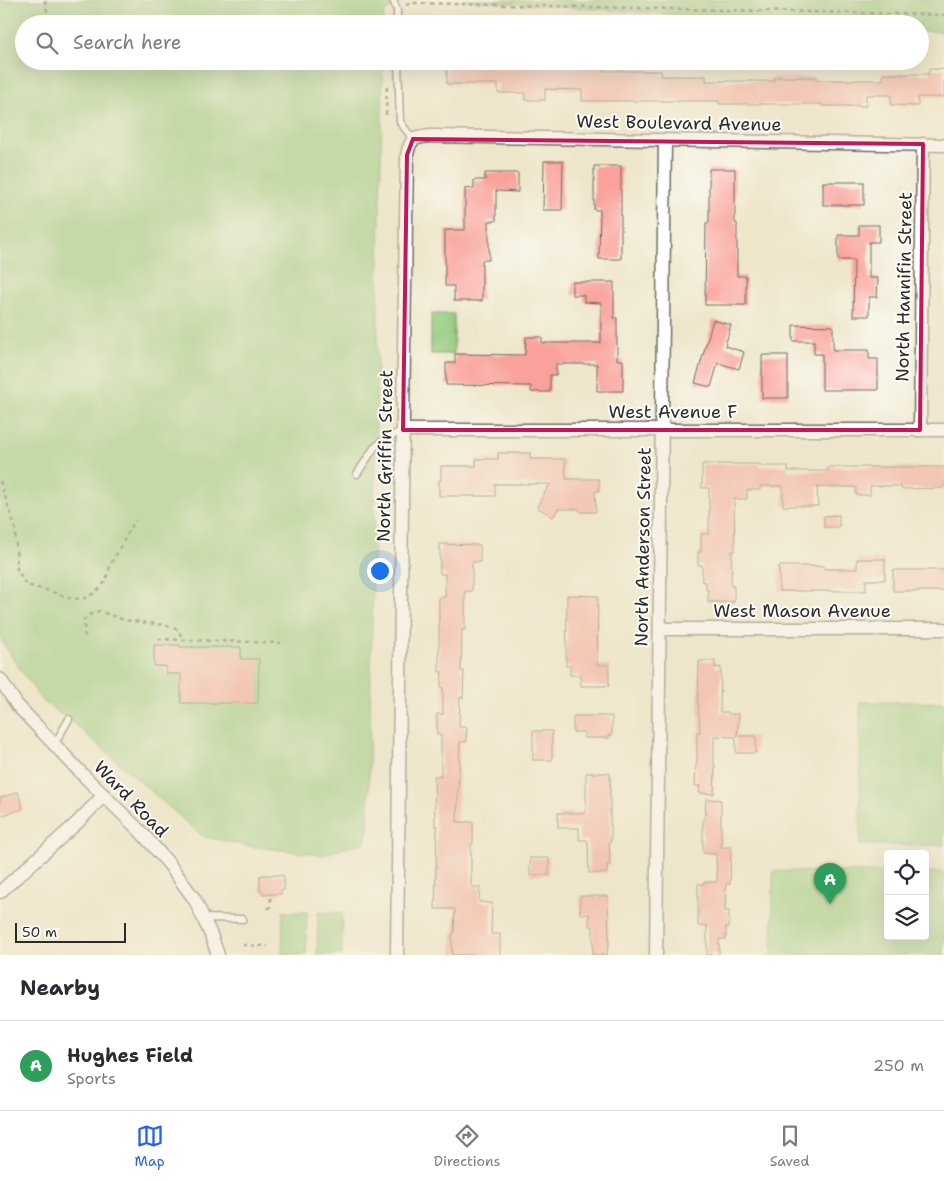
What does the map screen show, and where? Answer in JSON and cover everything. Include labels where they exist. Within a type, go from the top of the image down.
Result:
[{"type":"street","name":"West Boulevard Avenue","points":[[413,139],[430,136],[944,145]]},
{"type":"street","name":"North Griffin Street","points":[[397,955],[407,155],[413,139]]},
{"type":"street","name":"North Anderson Street","points":[[656,955],[665,140]]},
{"type":"street","name":"North Hannifin Street","points":[[920,430],[922,144]]},
{"type":"street","name":"West Avenue F","points":[[403,430],[944,430]]},
{"type":"street","name":"West Mason Avenue","points":[[660,629],[944,629]]},
{"type":"street","name":"Ward Road","points":[[0,680],[17,705],[141,832],[169,864],[195,900],[218,955]]},
{"type":"street","points":[[0,892],[104,796]]},
{"type":"lane","points":[[393,0],[396,15]]},
{"type":"lane","points":[[398,70],[400,122],[413,139]]},
{"type":"lane","points":[[357,474],[374,448],[382,441],[403,430]]},
{"type":"lane","points":[[54,745],[69,719]]},
{"type":"lane","points":[[203,918],[243,919]]},
{"type":"path","points":[[45,0],[48,15]]},
{"type":"path","points":[[402,7],[413,3],[944,15]]},
{"type":"path","points":[[386,115],[387,79]]},
{"type":"path","points":[[0,481],[15,527],[17,569],[26,585],[72,599],[85,598],[100,589],[135,520]]},
{"type":"path","points":[[85,637],[84,620],[89,615],[99,611],[124,620],[165,625],[179,630],[182,640]]},
{"type":"path","points":[[158,639],[281,643]]},
{"type":"path","points":[[268,909],[271,896]]},
{"type":"path","points":[[243,945],[268,946]]},
{"type":"highlighted area","points":[[413,139],[923,144],[920,430],[403,430],[407,155]]},
{"type":"green space","points":[[0,0],[405,0],[384,12],[384,15],[15,15],[15,70],[383,70],[368,828],[365,842],[322,855],[247,846],[202,836],[77,726],[41,700],[0,637]]},
{"type":"green space","points":[[463,0],[944,0],[944,32],[929,31],[929,15],[684,15]]},
{"type":"green space","points":[[431,314],[454,314],[454,354],[431,354]]},
{"type":"green space","points":[[860,702],[944,702],[944,845],[860,845]]},
{"type":"green space","points":[[773,871],[884,872],[884,940],[929,940],[929,872],[944,872],[944,955],[772,955]]},
{"type":"green space","points":[[283,912],[307,912],[306,955],[282,955]]},
{"type":"green space","points":[[318,912],[342,913],[342,955],[317,955]]},
{"type":"building","points":[[929,69],[944,69],[944,97],[918,97],[918,106],[891,105],[891,95],[866,95],[866,106],[719,104],[719,101],[582,101],[582,90],[545,89],[545,100],[525,100],[525,93],[498,93],[498,84],[447,84],[447,70],[661,71],[661,76],[706,76],[706,81],[774,81],[774,77],[816,77],[816,80],[883,80],[883,74],[929,74]]},
{"type":"building","points":[[544,161],[563,161],[562,210],[543,210]]},
{"type":"building","points":[[594,166],[621,166],[621,259],[599,259],[600,210],[594,210]]},
{"type":"building","points":[[709,169],[735,169],[737,276],[746,276],[746,305],[705,305],[706,223],[709,223]]},
{"type":"building","points":[[485,173],[518,173],[518,192],[496,191],[496,221],[489,221],[489,260],[482,260],[482,301],[454,301],[454,286],[445,286],[445,230],[465,230],[465,188],[474,189],[474,180],[485,180]]},
{"type":"building","points":[[823,182],[864,182],[864,205],[823,205]]},
{"type":"building","points":[[859,225],[879,225],[879,242],[869,242],[869,278],[878,278],[877,297],[869,297],[869,316],[853,316],[854,260],[838,260],[838,235],[859,235]]},
{"type":"building","points":[[572,282],[614,282],[614,318],[617,318],[617,360],[623,360],[623,391],[597,391],[597,364],[556,364],[556,375],[550,375],[550,392],[531,392],[531,386],[446,385],[446,363],[455,363],[455,354],[525,355],[526,337],[542,337],[542,343],[601,343],[601,303],[584,302],[584,295],[572,295]]},
{"type":"building","points":[[713,320],[731,325],[725,346],[744,352],[739,369],[718,363],[711,387],[695,383]]},
{"type":"building","points":[[793,325],[833,326],[833,350],[869,350],[869,359],[878,359],[878,390],[822,390],[822,354],[814,354],[814,341],[793,341]]},
{"type":"building","points":[[762,355],[788,355],[788,398],[762,398]]},
{"type":"building","points":[[498,453],[530,453],[530,459],[565,459],[566,479],[599,479],[599,491],[595,491],[596,512],[580,512],[580,509],[558,509],[553,517],[537,507],[550,484],[495,484],[495,496],[439,496],[441,466],[476,466],[476,459],[498,459]]},
{"type":"building","points":[[702,464],[788,466],[788,471],[828,471],[828,467],[944,467],[944,488],[901,489],[901,486],[870,486],[870,495],[856,495],[856,487],[817,487],[818,506],[783,506],[783,486],[760,486],[760,490],[747,490],[747,499],[734,499],[735,551],[732,551],[731,586],[734,586],[734,602],[708,602],[706,582],[702,582],[702,565],[698,565],[698,552],[701,552],[701,534],[709,534],[709,488],[702,488]]},
{"type":"building","points":[[839,515],[839,527],[824,527],[824,516]]},
{"type":"building","points":[[440,544],[480,545],[480,562],[472,562],[472,591],[465,591],[465,630],[462,630],[461,671],[464,671],[463,698],[460,697],[459,727],[467,727],[466,742],[460,742],[457,822],[473,822],[471,887],[480,887],[479,902],[492,903],[491,934],[500,934],[500,955],[452,955],[455,909],[435,909],[437,826],[435,826],[434,776],[441,777],[441,735],[437,735],[437,714],[443,714],[442,672],[439,672],[439,597],[445,597],[445,574],[440,574]]},
{"type":"building","points":[[857,559],[885,559],[885,580],[866,580],[866,591],[779,591],[779,566],[824,566],[824,569],[857,569]]},
{"type":"building","points":[[893,570],[944,570],[944,591],[893,591]]},
{"type":"building","points":[[567,595],[598,596],[597,665],[609,665],[609,686],[581,686],[580,675],[570,675],[570,666],[566,666]]},
{"type":"building","points":[[154,645],[241,647],[241,659],[259,659],[258,703],[181,703],[181,674],[166,674],[166,666],[154,666]]},
{"type":"building","points":[[699,661],[715,661],[715,668],[721,667],[720,712],[739,714],[737,736],[756,736],[756,753],[736,753],[736,737],[714,736],[714,794],[699,793],[700,786],[695,786],[697,732],[700,732],[698,702]]},
{"type":"building","points":[[573,716],[612,716],[612,735],[609,735],[609,738],[584,738],[584,732],[573,732]]},
{"type":"building","points":[[533,731],[552,731],[552,760],[533,760]]},
{"type":"building","points":[[586,773],[610,773],[611,842],[609,842],[610,865],[607,865],[607,873],[589,873],[588,842],[587,840],[579,840],[579,828],[558,828],[558,813],[586,813]]},
{"type":"building","points":[[18,792],[23,809],[0,816],[0,798]]},
{"type":"building","points":[[706,799],[721,800],[721,847],[731,847],[730,884],[726,884],[725,911],[729,911],[729,927],[726,927],[726,939],[719,939],[719,955],[707,955],[707,926],[698,926],[698,884],[717,882],[716,854],[703,853],[703,819],[705,819]]},
{"type":"building","points":[[530,858],[549,858],[549,875],[530,875]]},
{"type":"building","points":[[260,876],[284,876],[284,890],[281,890],[281,894],[263,894],[263,891],[260,891]]},
{"type":"building","points":[[580,896],[608,896],[609,946],[607,955],[593,955],[593,926],[589,926],[589,914],[580,914]]},
{"type":"place","name":"Hughes Field","points":[[830,904]]}]
